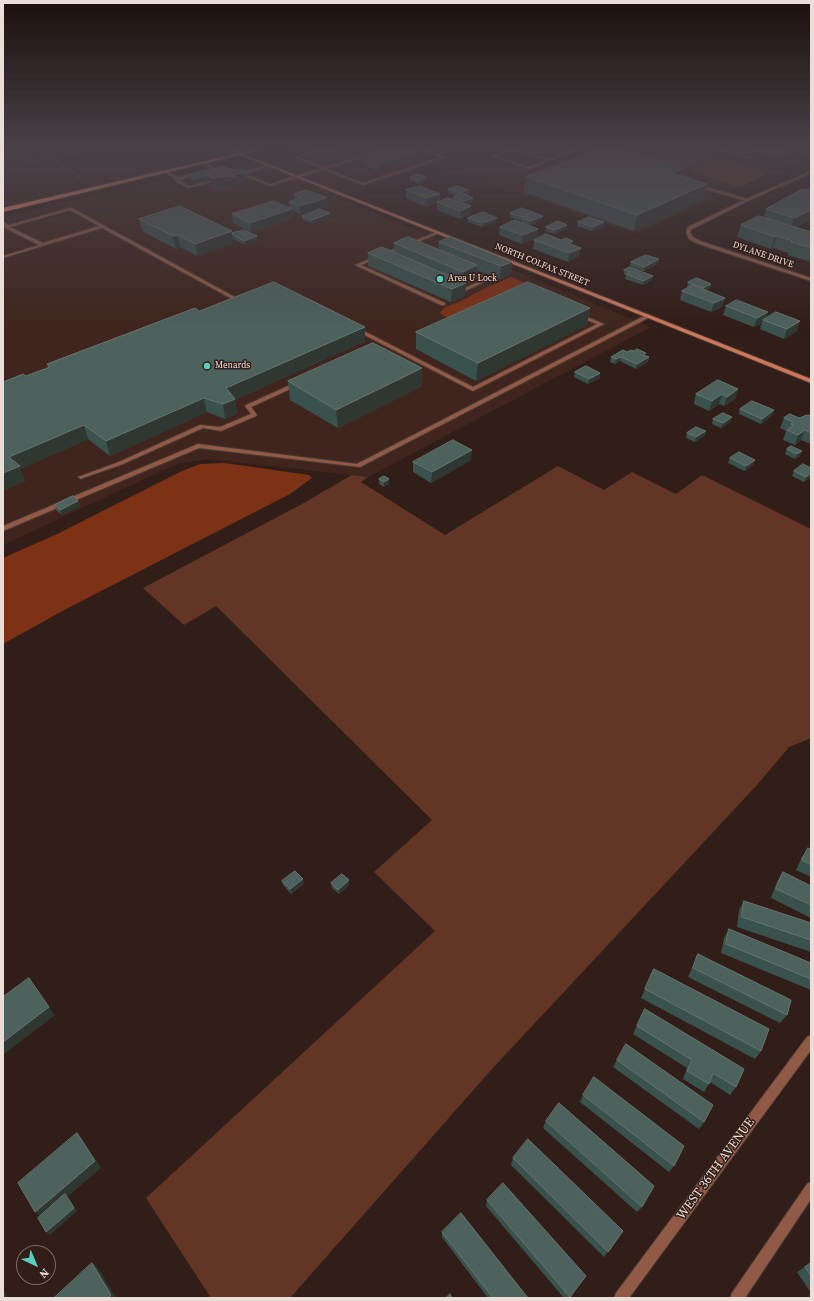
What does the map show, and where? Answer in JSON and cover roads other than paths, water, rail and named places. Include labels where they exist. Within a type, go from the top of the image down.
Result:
[{"type":"main road","points":[[3,210],[13,208]]},
{"type":"street","name":"NORTH COLFAX STREET","points":[[375,208],[811,380]]},
{"type":"street","name":"DYLANE DRIVE","points":[[731,208],[690,228],[688,232],[689,235],[698,242],[811,280]]},
{"type":"street","points":[[6,227],[71,209],[238,300]]},
{"type":"street","points":[[3,223],[6,227],[43,245]]},
{"type":"street","points":[[3,257],[104,226]]},
{"type":"street","points":[[438,233],[356,265],[443,304]]},
{"type":"street","points":[[407,245],[413,248]]},
{"type":"street","points":[[382,255],[389,258]]},
{"type":"street","points":[[451,284],[465,290],[489,280],[462,268]]},
{"type":"street","points":[[225,305],[245,297]]},
{"type":"street","points":[[351,326],[472,389],[600,324],[574,313]]},
{"type":"street","points":[[3,529],[198,446],[358,466],[648,316]]},
{"type":"street","points":[[378,347],[386,344]]},
{"type":"street","points":[[81,477],[121,463],[202,426],[221,429],[254,415],[248,406],[306,380]]},
{"type":"street","name":"WEST 36TH AVENUE","points":[[621,1298],[811,1041]]},
{"type":"street","points":[[737,1298],[811,1188]]},
{"type":"place","name":"Area U Lock","points":[[440,279]]},
{"type":"place","name":"Menards","points":[[207,366]]}]
